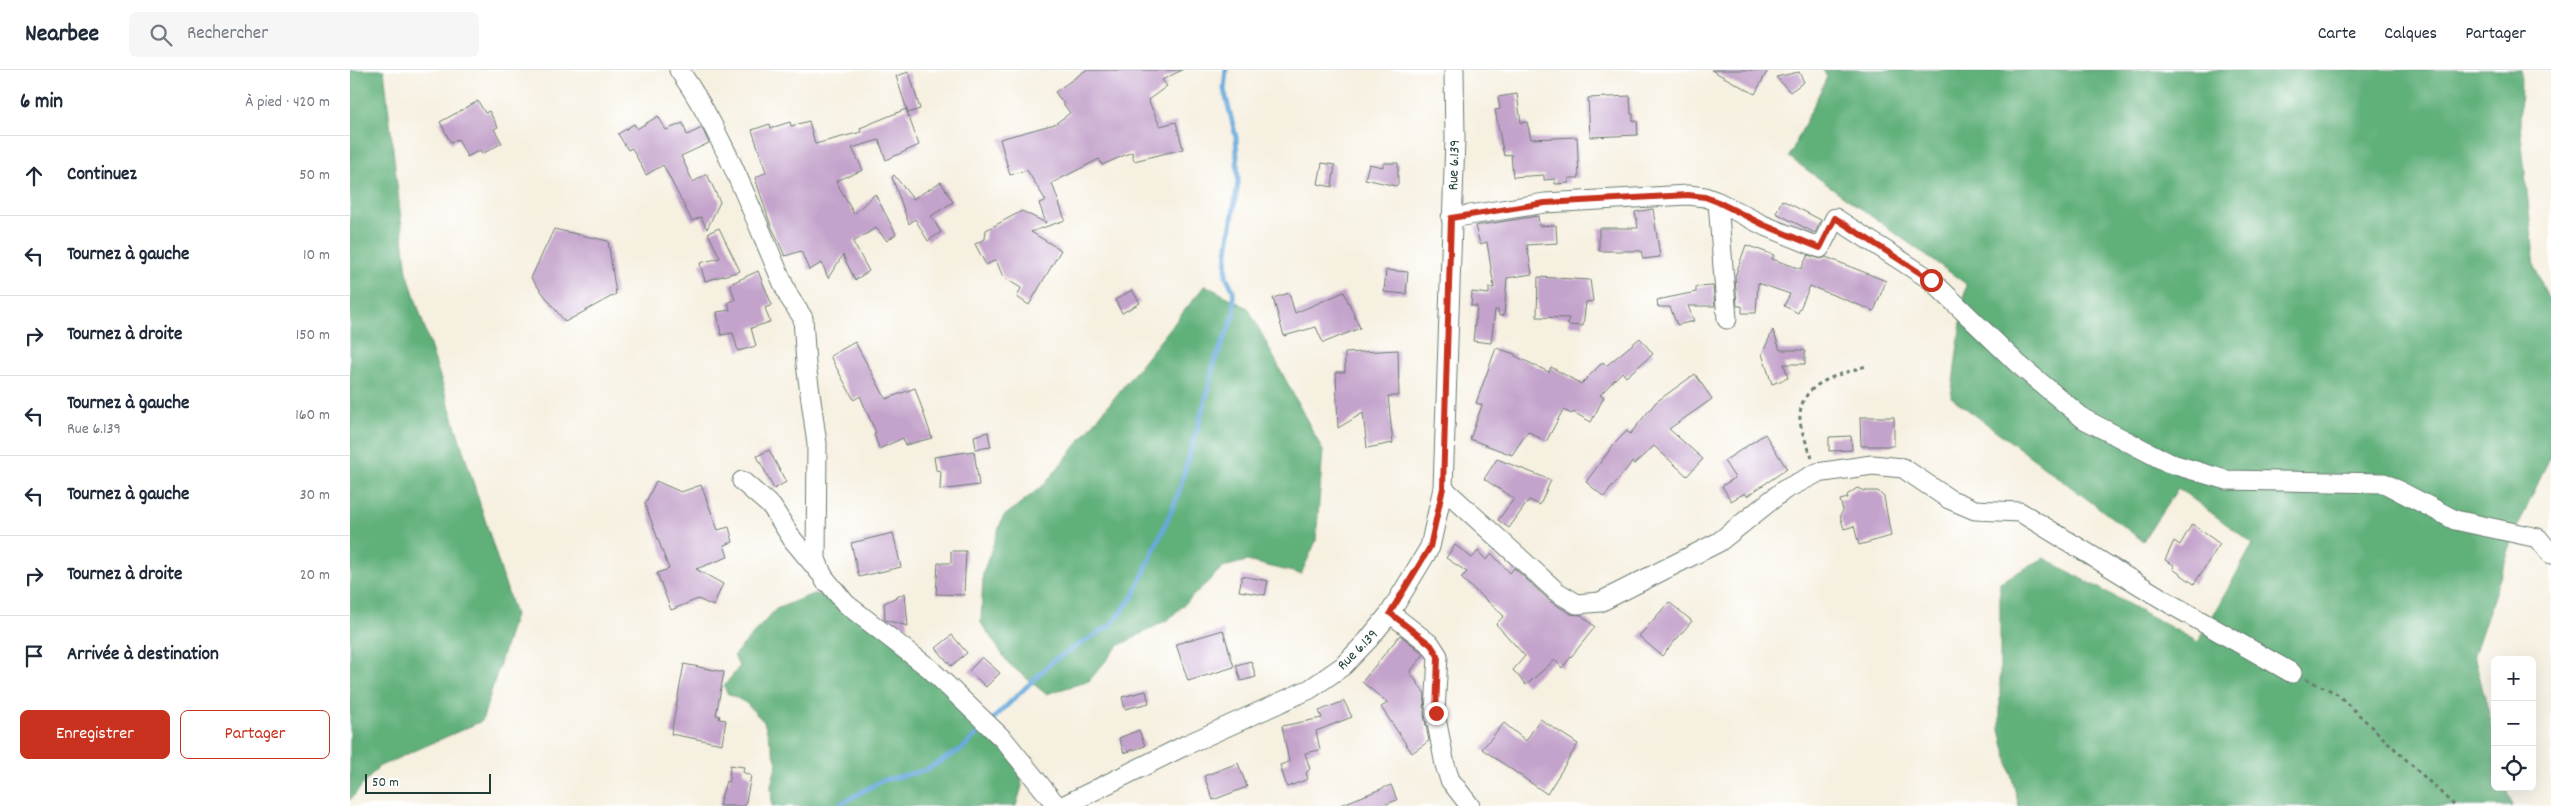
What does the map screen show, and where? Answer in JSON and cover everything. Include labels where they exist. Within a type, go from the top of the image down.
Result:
[{"type":"street","points":[[679,70],[694,92],[727,155],[789,297],[803,318],[806,364],[817,444],[816,559],[825,581]]},
{"type":"street","name":"Rue 6.139","points":[[1063,806],[1186,746],[1310,689],[1343,666],[1390,613],[1430,547],[1443,488],[1455,139],[1454,70]]},
{"type":"street","points":[[1451,218],[1545,203],[1688,195],[1705,197],[1718,202],[1764,225],[1820,248],[1835,218],[1931,280],[2018,364],[2084,419],[2168,463],[2226,480],[2384,483],[2455,520],[2538,538],[2551,554]]},
{"type":"street","points":[[1718,202],[1726,319]]},
{"type":"street","points":[[1443,488],[1557,592],[1577,604],[1600,602],[1719,542],[1784,490],[1817,473],[1872,464],[1903,468],[1949,499],[1975,510],[2020,512],[2174,606],[2292,673]]},
{"type":"street","points":[[742,481],[772,507],[793,540],[825,581],[846,604],[929,668],[1004,740],[1058,806]]},
{"type":"street","points":[[1390,613],[1431,645],[1438,656],[1436,713],[1445,765],[1450,780],[1470,806]]},
{"type":"path","points":[[1817,473],[1800,420],[1804,402],[1813,386],[1866,366]]},
{"type":"path","points":[[2292,673],[2336,693],[2454,806]]},
{"type":"green space","points":[[350,70],[384,70],[407,272],[515,615],[482,721],[378,767],[350,800]]},
{"type":"green space","points":[[1823,70],[2521,70],[2520,126],[2535,267],[2551,306],[2551,455],[2515,533],[2474,655],[2491,721],[2491,791],[2508,791],[2512,806],[2019,806],[2000,730],[2000,582],[2044,558],[2198,642],[2253,544],[2178,488],[2143,541],[1951,397],[1966,284],[1789,157],[1827,77]]},
{"type":"green space","points":[[1205,285],[1248,308],[1323,451],[1316,541],[1301,574],[1247,561],[1223,567],[1169,619],[1118,646],[1089,681],[1046,694],[1009,664],[981,623],[983,573],[1003,517],[1045,484]]},
{"type":"green space","points":[[813,594],[848,596],[1019,764],[1022,786],[1016,806],[772,806],[771,785],[777,763],[764,722],[746,703],[727,693],[724,686],[739,667],[734,655],[776,609]]},
{"type":"building","points":[[1086,70],[1182,70],[1162,80],[1167,86],[1148,100],[1160,126],[1176,122],[1183,149],[1134,161],[1132,152],[1102,165],[1099,159],[1052,183],[1065,220],[1031,232],[1061,250],[1029,305],[1017,297],[1021,288],[1003,277],[996,260],[986,265],[975,244],[985,239],[986,230],[1022,211],[1046,223],[1039,203],[1046,201],[1027,170],[1010,175],[1000,139],[1055,124],[1070,113],[1055,92]]},
{"type":"building","points":[[1711,70],[1768,70],[1755,94]]},
{"type":"building","points":[[909,72],[920,109],[908,113],[896,76]]},
{"type":"building","points":[[1799,72],[1804,82],[1790,92],[1776,77]]},
{"type":"building","points":[[1517,94],[1521,123],[1527,122],[1531,139],[1577,137],[1579,178],[1569,178],[1569,183],[1555,184],[1555,179],[1544,180],[1544,175],[1513,177],[1511,154],[1504,156],[1495,110],[1500,109],[1498,97]]},
{"type":"building","points":[[1630,96],[1631,114],[1633,114],[1633,121],[1637,121],[1638,135],[1590,137],[1588,98]]},
{"type":"building","points":[[478,101],[485,113],[489,111],[498,127],[494,129],[502,143],[482,154],[480,150],[467,157],[458,139],[451,143],[440,122]]},
{"type":"building","points":[[906,109],[919,145],[886,160],[879,140],[852,148],[863,170],[836,181],[854,214],[875,194],[896,234],[887,241],[876,228],[853,242],[869,271],[855,280],[843,255],[828,278],[822,263],[809,270],[801,251],[785,256],[770,223],[755,178],[766,172],[752,130],[770,124],[771,128],[790,122],[791,126],[809,121],[815,144],[861,132],[860,128]]},
{"type":"building","points":[[658,116],[666,130],[683,123],[687,135],[702,128],[709,143],[681,156],[693,182],[707,174],[720,202],[707,229],[701,217],[692,221],[663,165],[646,175],[632,148],[628,150],[618,134],[634,124],[637,129]]},
{"type":"building","points":[[1322,163],[1335,165],[1332,187],[1318,184]]},
{"type":"building","points":[[1383,163],[1398,163],[1398,184],[1396,186],[1365,179],[1369,164],[1383,167]]},
{"type":"building","points":[[894,175],[913,199],[941,182],[953,202],[931,216],[941,232],[928,241],[915,219],[909,224],[892,177]]},
{"type":"building","points":[[1782,200],[1821,220],[1815,233],[1776,213]]},
{"type":"building","points":[[1653,209],[1660,257],[1643,259],[1641,251],[1599,251],[1599,228],[1638,228],[1635,212]]},
{"type":"building","points":[[1538,216],[1539,226],[1556,225],[1557,243],[1527,245],[1532,274],[1507,278],[1504,315],[1499,316],[1498,310],[1495,310],[1491,343],[1473,341],[1477,306],[1471,306],[1472,292],[1489,294],[1489,287],[1494,288],[1487,242],[1480,244],[1475,226]]},
{"type":"building","points":[[719,228],[740,271],[705,281],[700,263],[720,258],[708,233]]},
{"type":"building","points":[[554,229],[608,241],[616,294],[565,322],[531,278]]},
{"type":"building","points":[[1746,245],[1774,255],[1772,259],[1801,269],[1808,255],[1821,259],[1826,257],[1886,281],[1874,311],[1810,286],[1798,313],[1784,306],[1790,294],[1758,283],[1756,313],[1742,313],[1742,306],[1737,306],[1735,276]]},
{"type":"building","points":[[1386,270],[1408,272],[1406,294],[1384,292]]},
{"type":"building","points":[[758,271],[772,305],[765,308],[770,322],[751,328],[756,346],[738,351],[733,333],[721,335],[717,312],[730,310],[728,302],[735,300],[730,284]]},
{"type":"building","points":[[1538,277],[1590,280],[1593,301],[1586,302],[1583,326],[1568,325],[1569,318],[1537,317]]},
{"type":"building","points":[[1713,286],[1715,306],[1688,306],[1694,321],[1677,325],[1670,307],[1658,307],[1657,300],[1696,292],[1696,287]]},
{"type":"building","points":[[1132,290],[1140,303],[1122,313],[1115,300]]},
{"type":"building","points":[[1344,292],[1360,328],[1323,343],[1316,327],[1284,336],[1273,298],[1289,293],[1295,313]]},
{"type":"building","points":[[1773,330],[1780,350],[1805,350],[1805,364],[1784,364],[1788,378],[1772,384],[1762,354]]},
{"type":"building","points":[[1640,338],[1653,354],[1626,377],[1622,372],[1600,395],[1604,397],[1591,422],[1573,412],[1572,414],[1563,410],[1546,442],[1528,431],[1512,455],[1470,439],[1482,405],[1476,403],[1496,348],[1515,354],[1515,356],[1549,372],[1551,367],[1581,384],[1603,362],[1606,366]]},
{"type":"building","points":[[855,342],[886,399],[915,388],[932,438],[905,445],[903,438],[879,449],[874,434],[876,433],[860,396],[854,400],[830,356]]},
{"type":"building","points":[[1398,350],[1399,396],[1388,396],[1393,443],[1367,448],[1363,413],[1338,428],[1336,372],[1345,372],[1345,353]]},
{"type":"building","points":[[1695,374],[1712,399],[1669,429],[1703,459],[1687,476],[1654,446],[1634,464],[1632,462],[1604,497],[1586,482],[1614,444],[1627,431],[1630,434],[1656,402]]},
{"type":"building","points":[[1860,417],[1894,417],[1894,446],[1861,446]]},
{"type":"building","points":[[988,432],[991,447],[976,449],[974,436]]},
{"type":"building","points":[[1765,434],[1787,469],[1747,496],[1745,493],[1731,501],[1722,486],[1735,478],[1724,461]]},
{"type":"building","points":[[1851,436],[1852,450],[1829,451],[1829,437]]},
{"type":"building","points":[[769,450],[786,482],[774,489],[757,456]]},
{"type":"building","points":[[974,451],[979,485],[940,490],[941,471],[936,470],[934,457]]},
{"type":"building","points":[[1497,459],[1551,480],[1540,505],[1529,500],[1509,528],[1498,520],[1514,499],[1484,479]]},
{"type":"building","points":[[656,481],[681,492],[701,485],[718,530],[729,527],[733,542],[724,545],[728,557],[696,569],[723,584],[713,606],[698,599],[671,610],[657,573],[669,569],[645,504]]},
{"type":"building","points":[[1857,488],[1865,491],[1878,491],[1884,497],[1891,536],[1859,545],[1854,526],[1844,529],[1840,515],[1843,511],[1840,500],[1848,498],[1847,495]]},
{"type":"building","points":[[2192,524],[2220,544],[2194,584],[2173,569],[2174,565],[2165,560],[2174,541],[2180,545]]},
{"type":"building","points":[[893,533],[901,567],[859,577],[851,543]]},
{"type":"building","points":[[1455,545],[1472,558],[1478,551],[1486,560],[1492,554],[1510,573],[1514,568],[1551,602],[1571,614],[1581,615],[1595,627],[1562,668],[1555,660],[1526,685],[1513,670],[1525,656],[1496,624],[1504,616],[1461,578],[1467,572],[1446,558]]},
{"type":"building","points":[[951,551],[966,551],[964,595],[936,594],[938,563],[951,563]]},
{"type":"building","points":[[1242,576],[1268,581],[1265,595],[1239,591]]},
{"type":"building","points":[[905,593],[908,626],[885,620],[884,603]]},
{"type":"building","points":[[1669,602],[1692,621],[1662,656],[1639,636]]},
{"type":"building","points":[[1223,630],[1234,667],[1188,681],[1176,644]]},
{"type":"building","points":[[952,635],[967,653],[951,666],[936,648]]},
{"type":"building","points":[[1400,635],[1424,654],[1410,672],[1425,694],[1424,715],[1429,741],[1412,753],[1381,707],[1388,703],[1362,682]]},
{"type":"building","points":[[982,657],[1000,673],[986,687],[969,671]]},
{"type":"building","points":[[1251,661],[1256,677],[1241,681],[1236,665]]},
{"type":"building","points":[[684,664],[724,672],[716,715],[720,716],[719,719],[726,720],[722,744],[671,734]]},
{"type":"building","points":[[1146,691],[1149,703],[1125,709],[1122,697]]},
{"type":"building","points":[[1344,701],[1352,717],[1316,731],[1320,750],[1305,753],[1310,769],[1306,773],[1308,779],[1287,787],[1280,765],[1289,762],[1282,726],[1322,718],[1319,711]]},
{"type":"building","points":[[1540,719],[1578,744],[1547,794],[1482,749],[1504,723],[1526,741]]},
{"type":"building","points":[[1139,730],[1145,746],[1124,753],[1119,738]]},
{"type":"building","points":[[1238,763],[1247,787],[1213,800],[1204,776]]},
{"type":"building","points":[[730,765],[744,767],[743,772],[751,776],[745,806],[719,806],[726,781],[729,782]]},
{"type":"building","points":[[1391,785],[1397,800],[1381,806],[1338,806]]},
{"type":"waterway","points":[[990,722],[1053,661],[1111,625],[1134,595],[1177,498],[1208,391],[1214,363],[1235,313],[1233,290],[1226,276],[1227,251],[1238,182],[1236,137],[1224,89],[1226,70]]},
{"type":"waterway","points":[[837,806],[881,781],[926,770],[963,748],[984,727]]},
{"type":"route","points":[[1436,713],[1438,656],[1431,645],[1390,613],[1430,547],[1443,488],[1451,218],[1545,203],[1688,195],[1705,197],[1764,225],[1820,248],[1835,218],[1931,280]]}]
